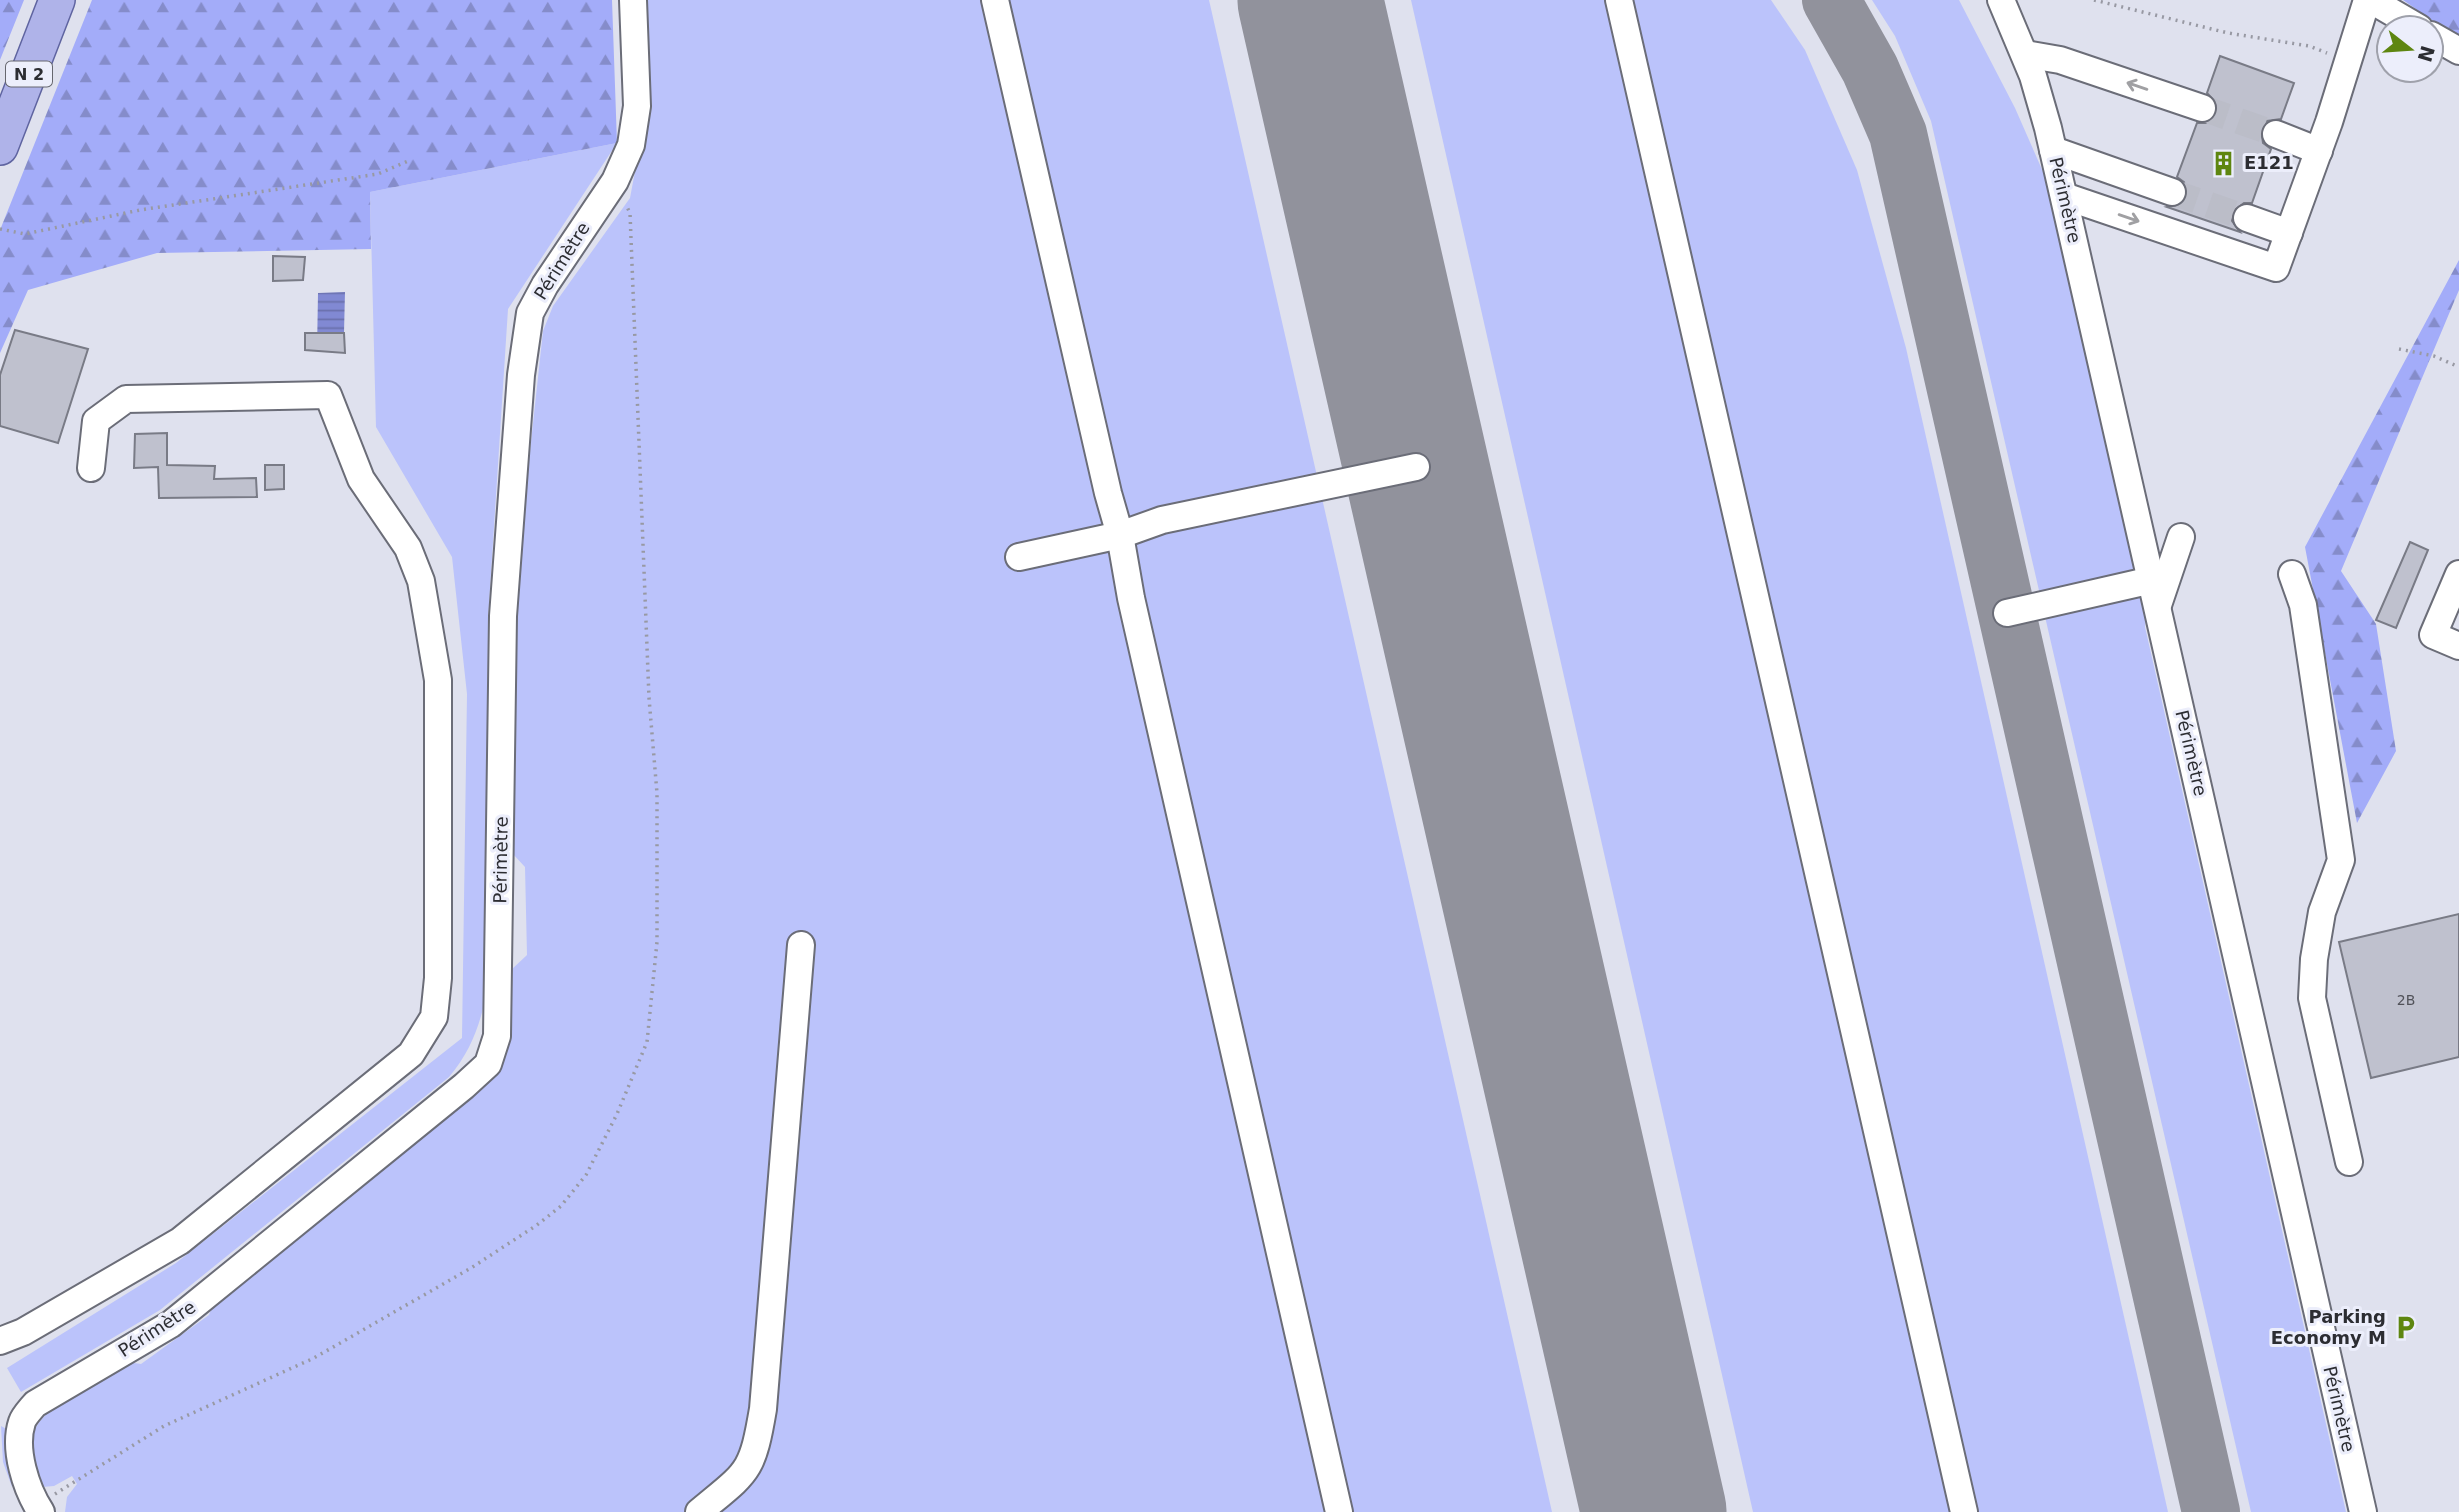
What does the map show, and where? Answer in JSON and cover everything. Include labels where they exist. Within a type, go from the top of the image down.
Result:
[{"type":"main road","name":"N 2","points":[[0,147],[57,0]]},
{"type":"lane","name":"Périmètre","points":[[35,1510],[11,1419],[172,1324],[464,1086],[488,1063],[497,1036],[503,617],[521,375],[530,313],[545,285],[615,181],[631,145],[637,106],[633,0]]},
{"type":"lane","points":[[996,0],[1105,480],[1120,534],[1134,611],[1339,1512]]},
{"type":"lane","points":[[1619,0],[1964,1512]]},
{"type":"lane","name":"Périmètre","points":[[2001,0],[2025,54],[2053,150],[2363,1512]]},
{"type":"lane","points":[[2064,196],[2276,268],[2319,151],[2369,0],[2394,14]]},
{"type":"lane","points":[[2025,54],[2060,60],[2202,108]]},
{"type":"lane","points":[[2276,134],[2319,151]]},
{"type":"lane","points":[[2053,150],[2172,192]]},
{"type":"lane","points":[[2247,218],[2289,233]]},
{"type":"lane","points":[[0,1341],[23,1332],[180,1241],[411,1054],[434,1017],[438,680],[421,581],[408,548],[361,479],[328,395],[125,399],[96,421],[91,468]]},
{"type":"lane","points":[[1019,557],[1120,534],[1162,520],[1416,467]]},
{"type":"lane","points":[[2007,613],[2155,593],[2181,537]]},
{"type":"lane","points":[[2292,574],[2303,605],[2341,860],[2322,912],[2314,959],[2312,998],[2349,1162]]},
{"type":"lane","points":[[2459,574],[2433,635],[2459,646]]},
{"type":"lane","points":[[699,1512],[747,1471],[756,1454],[764,1396],[801,945]]},
{"type":"path","points":[[2094,0],[2228,33],[2309,46],[2349,61]]},
{"type":"path","points":[[0,229],[25,234],[140,210],[378,174],[408,161]]},
{"type":"path","points":[[2399,349],[2434,356],[2459,367]]},
{"type":"shaded area","points":[[640,0],[1209,0],[1552,1512],[65,1512],[67,1497],[77,1484],[72,1476],[54,1486],[42,1487],[33,1453],[33,1434],[57,1403],[84,1382],[110,1367],[124,1362],[141,1364],[209,1315],[216,1296],[500,1062],[510,1028],[510,971],[527,955],[525,867],[512,853],[516,581],[543,331],[553,306],[630,198],[636,166]]},
{"type":"shaded area","points":[[1411,0],[1771,0],[1805,50],[1857,170],[1906,348],[2168,1512],[1753,1512]]},
{"type":"shaded area","points":[[1872,0],[1959,0],[2015,108],[2055,199],[2147,603],[2145,627],[2346,1512],[2251,1512],[1931,121],[1895,36]]},
{"type":"shaded area","points":[[617,143],[508,309],[488,620],[486,996],[473,1039],[449,1077],[160,1310],[21,1392],[7,1368],[176,1263],[462,1038],[467,694],[452,557],[376,427],[370,192]]},
{"type":"shaded area","points":[[345,292],[344,333],[339,333],[317,351],[318,293]]},
{"type":"shaded area","points":[[1,1426],[8,1430],[12,1487],[3,1462]]},
{"type":"green space","points":[[0,0],[24,0],[0,60]]},
{"type":"green space","points":[[92,0],[612,0],[617,143],[370,192],[371,249],[157,253],[28,290],[0,353],[0,230]]},
{"type":"green space","points":[[2403,0],[2459,0],[2459,39],[2445,29],[2445,14],[2423,14]]},
{"type":"green space","points":[[2459,260],[2459,290],[2341,571],[2376,624],[2396,751],[2357,823],[2305,547]]},
{"type":"building","name":"E121","points":[[2220,56],[2294,83],[2281,119],[2267,121],[2261,129],[2263,143],[2271,149],[2252,203],[2244,203],[2232,212],[2232,221],[2240,232],[2167,207],[2182,204],[2187,197],[2184,182],[2177,177],[2197,123],[2206,123],[2217,114],[2217,104],[2207,93]]},
{"type":"building","points":[[273,256],[305,257],[303,280],[273,281]]},
{"type":"building","points":[[15,330],[88,349],[58,443],[0,426],[0,375]]},
{"type":"building","points":[[305,333],[344,333],[345,353],[305,350]]},
{"type":"building","points":[[167,433],[167,465],[215,466],[214,479],[256,478],[257,497],[159,498],[158,467],[134,468],[135,434]]},
{"type":"building","points":[[265,465],[284,465],[284,489],[265,490]]},
{"type":"building","points":[[2410,542],[2428,550],[2396,628],[2376,620]]},
{"type":"building","points":[[2459,914],[2459,1057],[2371,1078],[2339,942]]},
{"type":"taxiway","points":[[1831,0],[1870,69],[1898,134],[2211,1512]]},
{"type":"runway","points":[[1310,0],[1654,1512]]},
{"type":"tunnel","points":[[2202,108],[2276,134]]},
{"type":"tunnel","points":[[2172,192],[2247,218]]},
{"type":"place","name":"E121","points":[[2224,163]]},
{"type":"place","name":"Parking Economy M","points":[[2406,1327]]}]
